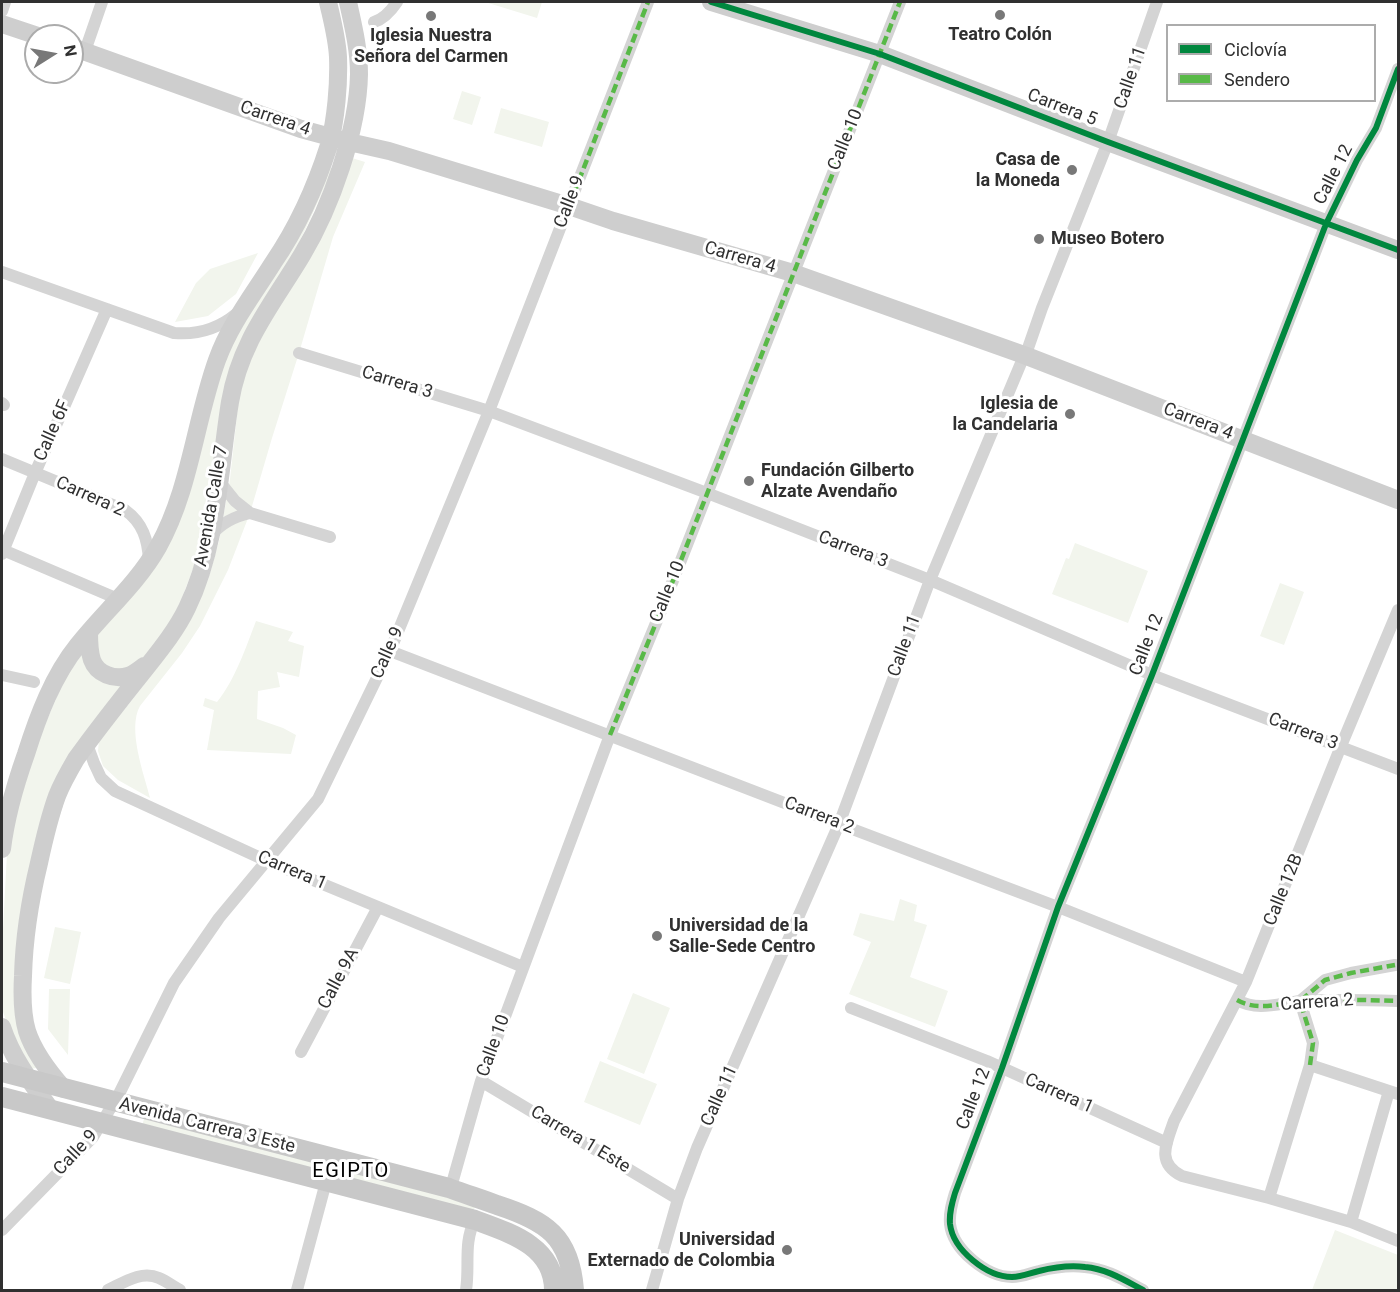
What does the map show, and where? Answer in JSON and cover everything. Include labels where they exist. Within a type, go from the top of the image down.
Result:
[{"type":"main road","name":"Avenida Carrera 3 Este","points":[[2,1072],[449,1188],[516,1211],[538,1222],[554,1234],[569,1258],[574,1290]]},
{"type":"main road","name":"Avenida Carrera 3 Este","points":[[2,1097],[476,1220],[517,1236],[540,1254],[550,1268],[554,1290]]},
{"type":"street","points":[[2,11],[5,2]]},
{"type":"street","points":[[84,37],[102,2]]},
{"type":"street","name":"Avenida Calle 7","points":[[2,849],[5,812],[48,695],[71,653],[149,561],[164,536],[178,500],[216,362],[228,335],[247,302],[275,262],[310,194],[331,137],[337,89],[338,59],[328,2]]},
{"type":"street","name":"Avenida Calle 7","points":[[64,1089],[41,1060],[32,1043],[27,1029],[22,993],[24,945],[34,885],[51,815],[66,777],[87,744],[181,619],[200,576],[210,536],[230,402],[239,363],[259,323],[316,230],[349,142],[359,74],[357,45],[348,2]]},
{"type":"street","points":[[374,22],[386,15],[397,2]]},
{"type":"street","name":"Calle 9","points":[[2,1230],[93,1137],[114,1102],[174,982],[219,918],[318,798],[390,651],[489,411],[648,2]]},
{"type":"street","name":"Carrera 5","points":[[711,2],[880,54],[1398,250]]},
{"type":"street","name":"Calle 10","points":[[449,1188],[481,1081],[610,735],[665,601],[900,2]]},
{"type":"street","name":"Calle 11","points":[[652,1290],[678,1199],[697,1148],[839,824],[930,580],[1024,355],[1108,142],[1157,2]]},
{"type":"street","points":[[2,24],[24,31]]},
{"type":"street","name":"Carrera 4","points":[[84,51],[302,129],[389,151],[613,221],[793,273],[1024,355],[1398,500]]},
{"type":"street","name":"Calle 12","points":[[1143,1290],[1113,1274],[1084,1267],[1056,1267],[1021,1276],[1002,1276],[986,1269],[968,1256],[955,1239],[950,1223],[950,1210],[1058,906],[1152,675],[1326,224],[1357,160],[1376,128],[1398,69]]},
{"type":"street","points":[[2,272],[174,333],[194,334],[213,329],[247,302]]},
{"type":"street","name":"Calle 6F","points":[[2,552],[107,309]]},
{"type":"street","name":"Carrera 3","points":[[299,353],[489,411],[707,493],[930,580],[1152,675],[1398,769]]},
{"type":"street","name":"Carrera 2","points":[[2,459],[117,506],[132,515],[146,536],[149,561]]},
{"type":"street","points":[[219,481],[235,501],[250,513],[330,537]]},
{"type":"street","points":[[210,536],[226,522],[250,513]]},
{"type":"street","points":[[2,552],[118,599]]},
{"type":"street","name":"Calle 12B","points":[[1269,1198],[1182,1176],[1172,1171],[1165,1155],[1167,1143],[1174,1121],[1246,982],[1398,610]]},
{"type":"street","points":[[89,632],[92,659],[95,666],[105,674],[125,677],[152,660]]},
{"type":"street","name":"Carrera 2","points":[[390,651],[1058,906],[1246,982]]},
{"type":"street","points":[[2,675],[33,682]]},
{"type":"street","name":"Carrera 1","points":[[87,744],[101,778],[115,791],[267,861],[523,967]]},
{"type":"street","name":"Calle 9A","points":[[301,1052],[378,907]]},
{"type":"street","points":[[1395,965],[1325,980],[1300,1001],[1313,1043],[1310,1065],[1269,1198],[1351,1222],[1398,1241]]},
{"type":"street","name":"Carrera 2","points":[[1237,1000],[1242,1003],[1268,1007],[1300,1001],[1398,1001]]},
{"type":"street","name":"Carrera 1","points":[[851,1008],[987,1061],[1167,1143]]},
{"type":"street","points":[[2,1027],[15,1058],[51,1110]]},
{"type":"street","points":[[1310,1065],[1394,1093],[1351,1222]]},
{"type":"street","name":"Carrera 1 Este","points":[[481,1081],[678,1199]]},
{"type":"street","points":[[297,1290],[326,1182]]},
{"type":"street","points":[[466,1290],[467,1246],[476,1220]]},
{"type":"street","points":[[108,1290],[135,1277],[148,1275],[158,1277],[180,1290]]},
{"type":"shaded area","points":[[485,2],[542,2],[537,18]]},
{"type":"shaded area","points":[[462,91],[481,97],[472,125],[453,119]]},
{"type":"shaded area","points":[[501,108],[549,122],[542,147],[494,133]]},
{"type":"shaded area","points":[[352,158],[365,162],[333,237],[250,513],[228,570],[200,626],[140,706],[136,716],[138,752],[150,798],[118,780],[103,766],[98,751],[99,740],[166,656],[208,580],[219,541],[230,479],[241,378]]},
{"type":"shaded area","points":[[328,167],[333,169],[285,271],[220,422],[194,566],[182,598],[169,625],[85,736],[18,947],[41,1067],[31,1069],[10,1031],[3,1012],[2,948],[7,853],[17,807],[35,748],[64,680],[87,647],[149,570],[232,343]]},
{"type":"shaded area","points":[[258,253],[236,294],[208,316],[175,322],[196,283],[210,269]]},
{"type":"shaded area","points":[[1075,543],[1148,571],[1128,623],[1052,594],[1066,558],[1069,559]]},
{"type":"shaded area","points":[[1280,583],[1304,592],[1284,645],[1260,636]]},
{"type":"shaded area","points":[[256,621],[293,632],[288,641],[304,646],[299,677],[277,672],[280,687],[258,691],[257,719],[296,735],[291,754],[207,750],[214,710],[203,706],[205,698],[217,702],[229,684],[240,663]]},
{"type":"shaded area","points":[[900,899],[917,905],[914,921],[927,925],[910,977],[948,991],[935,1027],[849,994],[871,942],[853,935],[860,913],[894,921]]},
{"type":"shaded area","points":[[55,927],[81,932],[70,984],[44,978]]},
{"type":"shaded area","points":[[49,989],[70,989],[68,1055],[48,1029]]},
{"type":"shaded area","points":[[633,993],[670,1008],[644,1074],[607,1059]]},
{"type":"shaded area","points":[[600,1061],[657,1084],[640,1125],[584,1102]]},
{"type":"shaded area","points":[[144,1119],[476,1200],[474,1210],[141,1129]]},
{"type":"shaded area","points":[[1335,1230],[1398,1255],[1398,1290],[1312,1290]]},
{"type":"marked path","points":[[569,206],[648,2]]},
{"type":"marked path","points":[[610,735],[665,601],[900,2]]},
{"type":"marked path","points":[[1310,1065],[1313,1043],[1300,1001],[1325,980],[1395,965]]},
{"type":"marked path","points":[[1237,1000],[1253,1006],[1313,1000],[1398,1001]]},
{"type":"cycle path","points":[[711,2],[880,54],[1398,250]]},
{"type":"cycle path","points":[[1143,1290],[1108,1273],[1085,1267],[1056,1267],[1016,1277],[1002,1276],[992,1272],[973,1260],[957,1243],[950,1224],[951,1208],[1058,907],[1152,675],[1326,224],[1357,160],[1376,128],[1398,69]]},
{"type":"place","name":"Teatro Colón","points":[[1000,15]]},
{"type":"place","name":"Iglesia Nuestra Señora del Carmen","points":[[431,16]]},
{"type":"place","name":"Casa de la Moneda","points":[[1072,170]]},
{"type":"place","name":"Museo Botero","points":[[1039,239]]},
{"type":"place","name":"Iglesia de la Candelaria","points":[[1070,414]]},
{"type":"place","name":"Fundación Gilberto Alzate Avendaño","points":[[749,481]]},
{"type":"place","name":"Universidad de la Salle-Sede Centro","points":[[657,936]]},
{"type":"place","name":"Universidad Externado de Colombia","points":[[787,1250]]},
{"type":"district","name":"EGIPTO","points":[[351,1172]]}]
